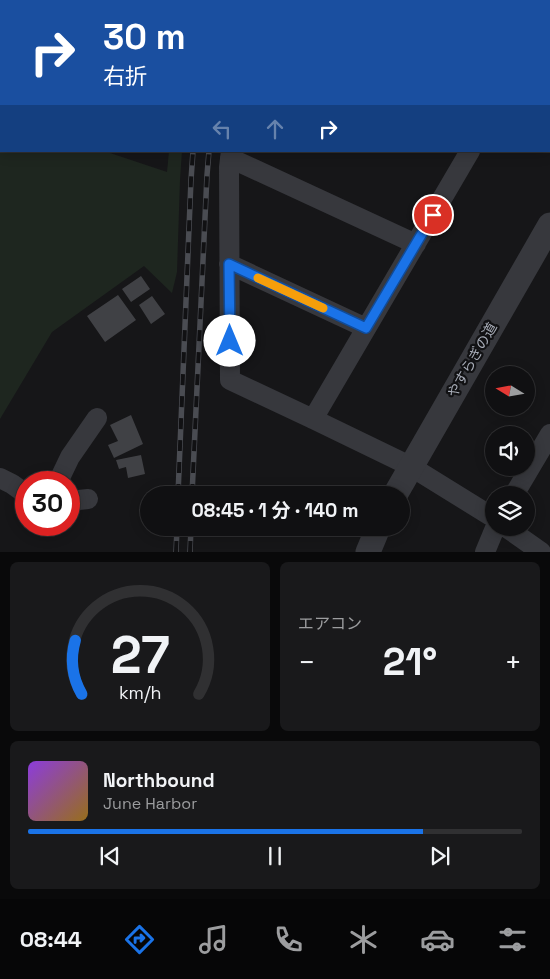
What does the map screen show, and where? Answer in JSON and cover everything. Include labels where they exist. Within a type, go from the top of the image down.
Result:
[{"type":"street","points":[[313,419],[416,244],[464,153]]},
{"type":"street","points":[[416,244],[230,154],[230,380],[410,466],[485,512]]},
{"type":"street","name":"やすらぎの道","points":[[399,486],[550,226]]},
{"type":"street","points":[[229,264],[366,328]]},
{"type":"street","points":[[63,471],[70,457],[97,418]]},
{"type":"street","points":[[519,486],[550,435]]},
{"type":"street","points":[[0,478],[15,486]]},
{"type":"street","points":[[368,552],[375,536]]},
{"type":"street","points":[[485,552],[492,536]]},
{"type":"street","points":[[518,536],[540,552]]},
{"type":"shaded area","points":[[0,152],[107,152],[167,172],[169,152],[182,152],[177,272],[172,293],[144,266],[52,332],[0,419]]},
{"type":"building","points":[[141,276],[150,289],[131,302],[122,289]]},
{"type":"building","points":[[118,295],[136,320],[105,342],[87,316]]},
{"type":"building","points":[[152,296],[165,314],[151,324],[139,305]]},
{"type":"building","points":[[131,415],[143,444],[114,458],[108,445],[118,441],[110,425]]},
{"type":"building","points":[[141,455],[145,474],[128,478],[126,467],[119,469],[116,460]]},
{"type":"railway","points":[[178,486],[193,152]]},
{"type":"railway","points":[[192,486],[209,152]]},
{"type":"railway","points":[[176,552],[177,536]]},
{"type":"railway","points":[[190,552],[191,536]]},
{"type":"slow traffic","points":[[258,278],[323,308]]},
{"type":"route","points":[[230,341],[229,264],[366,328],[433,215]]}]
